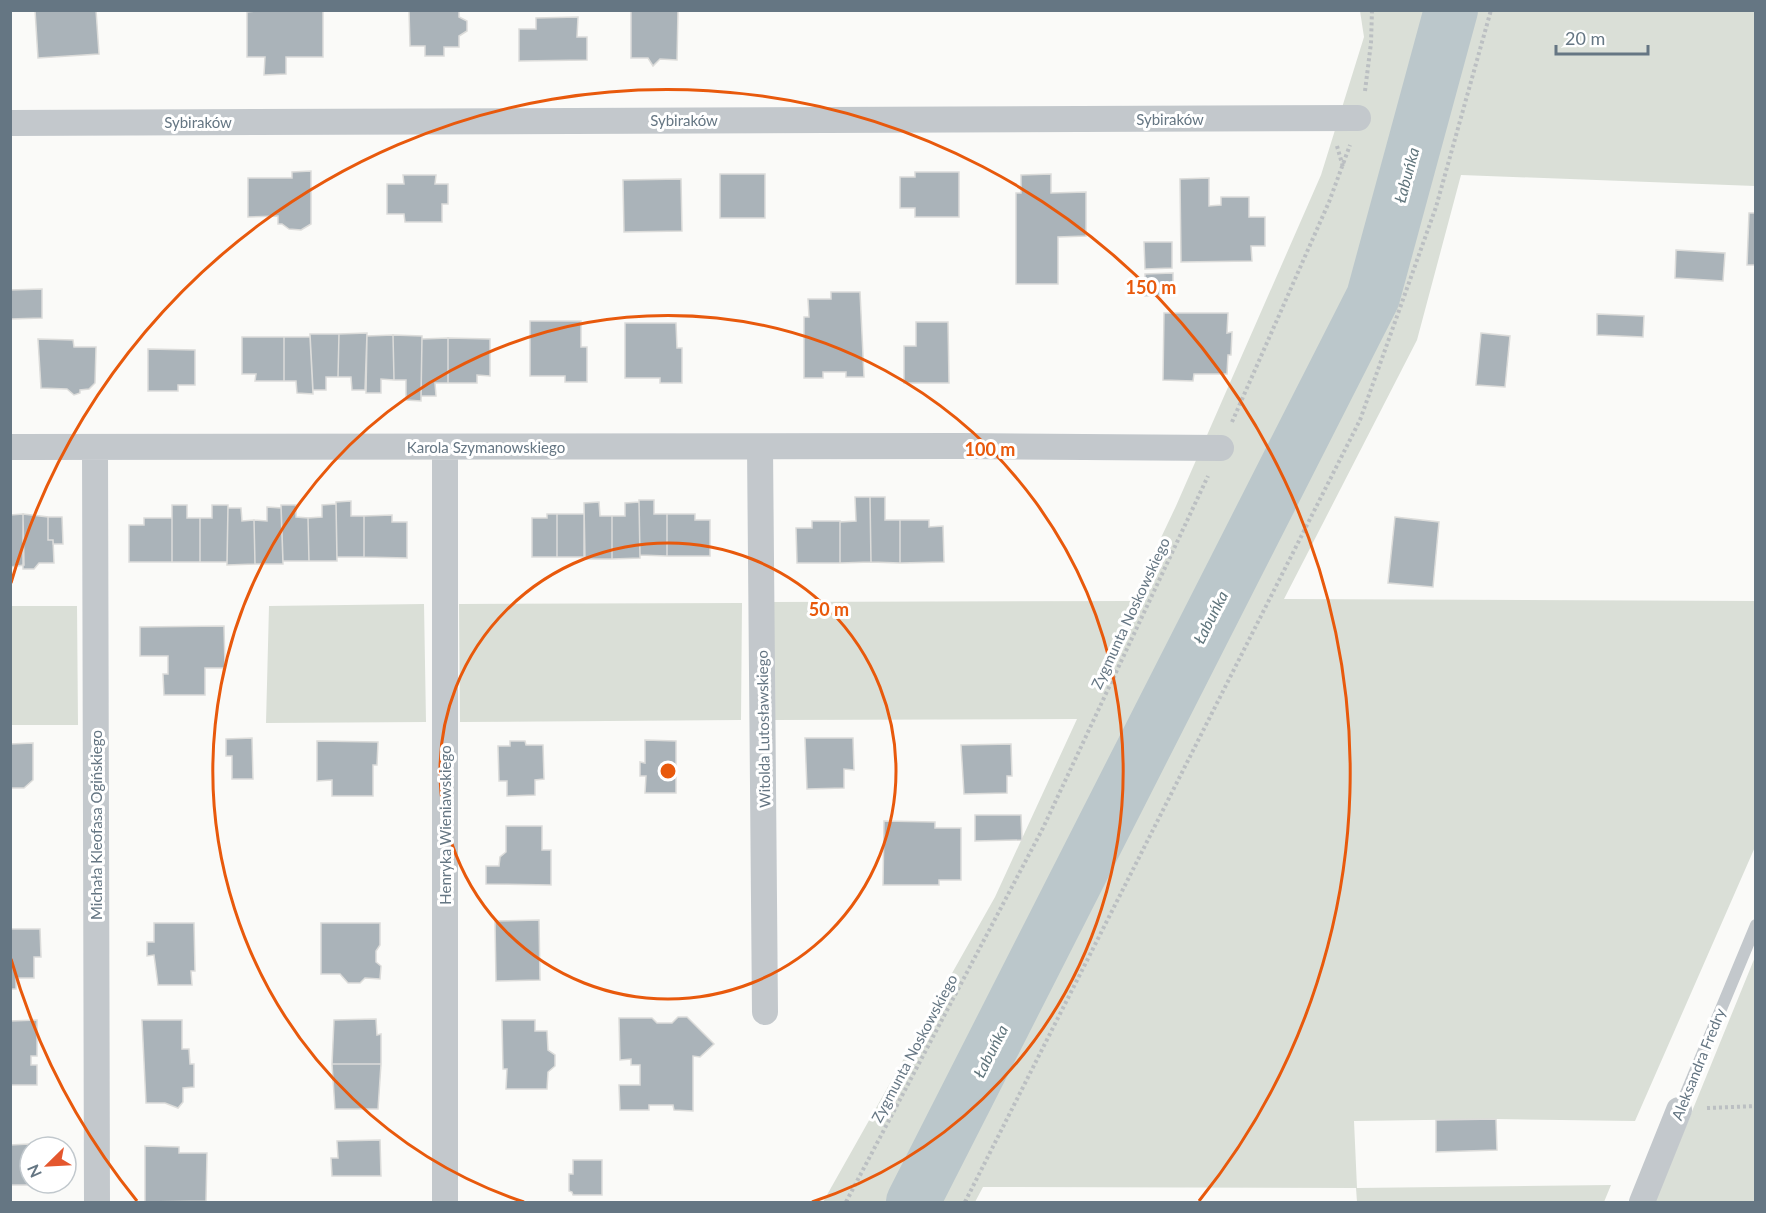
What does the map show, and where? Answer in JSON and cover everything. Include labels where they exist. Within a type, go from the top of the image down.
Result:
[{"type":"street","name":"Sybiraków","points":[[10,123],[1358,118]]},
{"type":"street","name":"Karola Szymanowskiego","points":[[10,447],[1221,448]]},
{"type":"street","name":"Witolda Lutosławskiego","points":[[760,447],[765,1012]]},
{"type":"street","name":"Michała Kleofasa Ogińskiego","points":[[95,448],[97,1203]]},
{"type":"street","name":"Henryka Wieniawskiego","points":[[445,448],[445,1203]]},
{"type":"street","name":"Aleksandra Fredry","points":[[1642,1203],[1679,1110]]},
{"type":"lane","name":"Aleksandra Fredry","points":[[1679,1110],[1755,925]]},
{"type":"path","name":"Zygmunta Noskowskiego","points":[[846,1203],[1043,828],[1221,448],[1329,202],[1358,118],[1369,67],[1372,10]]},
{"type":"path","points":[[964,1203],[1360,420],[1436,207],[1491,10]]},
{"type":"path","points":[[1679,1110],[1755,1106]]},
{"type":"shaded area","points":[[1360,11],[1755,11],[1755,186],[1461,175],[1417,340],[1284,599],[1755,601],[1755,847],[1635,1121],[1496,1119],[1354,1121],[1357,1188],[1611,1185],[1604,1202],[1357,1202],[1356,1188],[983,1187],[975,1202],[823,1202],[995,897],[1077,719],[772,720],[772,602],[1131,601],[1176,506],[1321,175],[1364,37]]},
{"type":"shaded area","points":[[742,603],[741,720],[460,722],[459,604]]},
{"type":"shaded area","points":[[424,604],[426,722],[266,723],[269,606]]},
{"type":"shaded area","points":[[11,606],[77,606],[78,725],[11,725]]},
{"type":"shaded area","points":[[1755,957],[1755,1202],[1655,1202]]},
{"type":"building","points":[[35,10],[96,10],[99,54],[38,58]]},
{"type":"building","points":[[409,10],[459,10],[459,17],[467,21],[467,31],[459,36],[459,47],[444,47],[444,56],[425,56],[425,46],[410,46]]},
{"type":"building","points":[[631,10],[678,10],[677,60],[660,59],[653,66],[648,58],[631,58]]},
{"type":"building","points":[[323,11],[323,57],[286,57],[286,74],[264,75],[265,57],[247,57],[247,12]]},
{"type":"building","points":[[578,17],[577,37],[587,37],[587,60],[519,61],[519,29],[536,29],[536,18]]},
{"type":"building","points":[[311,171],[311,224],[301,230],[289,229],[278,224],[278,216],[248,217],[248,178],[292,178],[292,172]]},
{"type":"building","points":[[915,172],[959,172],[959,217],[915,217],[915,208],[900,208],[900,177],[915,177]]},
{"type":"building","points":[[720,174],[765,174],[765,218],[720,218]]},
{"type":"building","points":[[1051,174],[1051,193],[1086,192],[1086,236],[1058,237],[1058,284],[1016,284],[1016,193],[1021,193],[1021,175]]},
{"type":"building","points":[[403,175],[436,175],[435,184],[448,184],[448,204],[442,204],[442,222],[405,222],[404,214],[387,214],[387,184],[404,184]]},
{"type":"building","points":[[1209,178],[1209,206],[1221,205],[1221,197],[1249,197],[1249,217],[1265,217],[1265,246],[1251,246],[1252,261],[1181,262],[1180,179]]},
{"type":"building","points":[[681,179],[682,231],[624,232],[623,180]]},
{"type":"building","points":[[1749,213],[1756,213],[1756,265],[1747,265]]},
{"type":"building","points":[[1144,242],[1172,242],[1172,268],[1145,269]]},
{"type":"building","points":[[1676,250],[1725,253],[1723,281],[1675,278]]},
{"type":"building","points":[[1173,273],[1173,295],[1145,296],[1145,274]]},
{"type":"building","points":[[42,289],[42,318],[10,319],[10,290]]},
{"type":"building","points":[[831,292],[860,292],[864,377],[846,377],[846,372],[823,372],[823,378],[804,378],[804,317],[809,317],[808,299],[831,299]]},
{"type":"building","points":[[1164,313],[1228,313],[1227,333],[1232,332],[1227,374],[1194,374],[1193,381],[1163,380]]},
{"type":"building","points":[[1597,314],[1644,316],[1643,337],[1597,335]]},
{"type":"building","points":[[530,321],[581,321],[581,347],[587,347],[587,382],[565,382],[565,376],[530,376]]},
{"type":"building","points":[[916,322],[948,322],[949,383],[904,383],[904,346],[916,346]]},
{"type":"building","points":[[625,323],[676,323],[677,348],[682,348],[682,383],[660,383],[660,378],[625,378]]},
{"type":"building","points":[[367,333],[365,390],[352,390],[351,377],[338,377],[339,334]]},
{"type":"building","points":[[1481,333],[1510,336],[1505,387],[1476,385]]},
{"type":"building","points":[[310,334],[339,334],[338,377],[326,377],[326,390],[313,390]]},
{"type":"building","points":[[393,335],[394,380],[381,379],[381,393],[366,393],[367,336]]},
{"type":"building","points":[[393,335],[422,336],[421,401],[406,400],[406,380],[394,380]]},
{"type":"building","points":[[242,337],[284,337],[284,381],[255,381],[256,374],[242,374]]},
{"type":"building","points":[[284,337],[310,337],[313,394],[297,393],[296,381],[284,381]]},
{"type":"building","points":[[448,338],[448,383],[435,383],[436,396],[421,396],[422,339]]},
{"type":"building","points":[[448,338],[490,339],[490,376],[477,375],[477,383],[448,383]]},
{"type":"building","points":[[38,339],[73,340],[74,347],[96,347],[95,383],[89,389],[80,390],[80,393],[74,395],[67,389],[41,388]]},
{"type":"building","points":[[148,349],[195,350],[195,385],[178,385],[178,391],[148,391]]},
{"type":"building","points":[[855,497],[870,497],[871,562],[840,563],[840,522],[856,521]]},
{"type":"building","points":[[870,497],[885,497],[885,520],[900,520],[900,563],[871,562]]},
{"type":"building","points":[[639,500],[654,500],[654,514],[667,514],[667,556],[640,555]]},
{"type":"building","points":[[351,501],[351,516],[364,516],[364,557],[337,557],[336,502]]},
{"type":"building","points":[[599,502],[600,516],[612,516],[612,559],[585,559],[584,503]]},
{"type":"building","points":[[639,502],[640,558],[612,559],[612,516],[625,516],[625,503]]},
{"type":"building","points":[[336,504],[337,561],[309,561],[308,518],[322,517],[322,505]]},
{"type":"building","points":[[172,505],[187,505],[187,518],[200,518],[200,562],[172,562]]},
{"type":"building","points":[[212,505],[228,505],[227,562],[200,562],[200,518],[212,518]]},
{"type":"building","points":[[281,505],[296,505],[296,517],[308,518],[309,561],[283,561]]},
{"type":"building","points":[[267,507],[281,508],[283,564],[255,564],[254,520],[267,521]]},
{"type":"building","points":[[228,508],[241,508],[242,521],[254,520],[255,564],[227,565]]},
{"type":"building","points":[[23,514],[48,517],[48,540],[53,540],[54,563],[39,563],[34,569],[23,569]]},
{"type":"building","points":[[23,514],[24,565],[10,567],[10,515]]},
{"type":"building","points":[[547,514],[557,514],[557,557],[532,557],[532,518],[547,518]]},
{"type":"building","points":[[557,514],[584,514],[584,557],[557,557]]},
{"type":"building","points":[[667,514],[695,514],[695,520],[710,520],[710,556],[667,556]]},
{"type":"building","points":[[392,515],[392,522],[407,522],[407,558],[364,557],[364,516]]},
{"type":"building","points":[[48,517],[62,517],[63,544],[53,544],[53,540],[48,540]]},
{"type":"building","points":[[1395,517],[1439,522],[1433,587],[1388,583]]},
{"type":"building","points":[[144,518],[172,518],[172,562],[129,562],[129,525],[144,525]]},
{"type":"building","points":[[900,520],[929,520],[929,527],[943,526],[944,562],[900,563]]},
{"type":"building","points":[[812,521],[840,521],[840,563],[797,563],[796,528],[812,528]]},
{"type":"building","points":[[224,626],[225,668],[205,668],[205,695],[164,695],[163,674],[168,674],[168,656],[140,656],[140,627]]},
{"type":"building","points":[[252,738],[253,779],[232,779],[232,756],[226,756],[226,739]]},
{"type":"building","points":[[805,738],[853,738],[854,770],[844,769],[844,788],[807,789]]},
{"type":"building","points":[[645,740],[676,741],[676,793],[645,793],[646,776],[640,776],[640,762],[645,763]]},
{"type":"building","points":[[317,741],[378,742],[377,765],[373,765],[373,796],[332,796],[332,780],[317,781]]},
{"type":"building","points":[[510,741],[525,741],[526,745],[543,745],[544,779],[535,780],[535,795],[507,796],[507,781],[499,781],[498,746],[510,746]]},
{"type":"building","points":[[33,743],[33,780],[24,788],[10,788],[10,744]]},
{"type":"building","points":[[1011,744],[1012,776],[1007,776],[1007,793],[964,794],[961,745]]},
{"type":"building","points":[[975,815],[1021,815],[1022,840],[975,841]]},
{"type":"building","points":[[884,821],[935,822],[935,828],[961,828],[961,880],[939,880],[939,885],[883,885]]},
{"type":"building","points":[[506,826],[542,826],[542,850],[551,850],[551,885],[486,884],[486,866],[499,866],[500,857],[506,852]]},
{"type":"building","points":[[539,920],[540,980],[496,981],[495,921]]},
{"type":"building","points":[[154,923],[194,923],[195,971],[191,971],[192,985],[158,985],[154,955],[147,956],[147,942],[154,942]]},
{"type":"building","points":[[321,923],[380,923],[380,945],[376,951],[376,962],[381,966],[380,979],[365,978],[360,983],[348,983],[340,974],[321,974]]},
{"type":"building","points":[[10,929],[40,929],[41,957],[34,957],[34,978],[16,978],[16,989],[10,989]]},
{"type":"building","points":[[678,1017],[687,1017],[714,1044],[700,1057],[693,1056],[693,1111],[674,1110],[673,1105],[649,1105],[649,1110],[620,1110],[619,1085],[640,1085],[640,1065],[631,1065],[631,1059],[620,1060],[619,1018],[652,1018],[657,1023],[672,1023]]},
{"type":"building","points":[[376,1019],[377,1035],[381,1034],[381,1064],[332,1064],[334,1020]]},
{"type":"building","points":[[37,1020],[37,1056],[31,1056],[31,1065],[37,1065],[37,1085],[10,1085],[10,1021]]},
{"type":"building","points":[[142,1020],[182,1020],[182,1049],[189,1049],[190,1064],[194,1064],[194,1087],[183,1088],[183,1102],[178,1108],[165,1103],[146,1103]]},
{"type":"building","points":[[502,1020],[535,1020],[535,1031],[547,1031],[548,1050],[555,1055],[555,1066],[548,1072],[547,1089],[506,1089],[507,1069],[503,1069]]},
{"type":"building","points":[[332,1064],[381,1064],[378,1109],[335,1109]]},
{"type":"building","points":[[1496,1119],[1497,1150],[1436,1152],[1436,1120]]},
{"type":"building","points":[[380,1140],[381,1176],[332,1176],[331,1158],[338,1158],[337,1141]]},
{"type":"building","points":[[10,1145],[18,1145],[18,1185],[10,1185]]},
{"type":"building","points":[[145,1146],[179,1147],[179,1153],[207,1153],[206,1201],[145,1202]]},
{"type":"building","points":[[573,1160],[602,1160],[602,1195],[573,1195],[569,1191],[569,1174],[573,1174]]},
{"type":"waterway","name":"Łabuńka","points":[[913,1202],[1373,297],[1451,10]]}]
